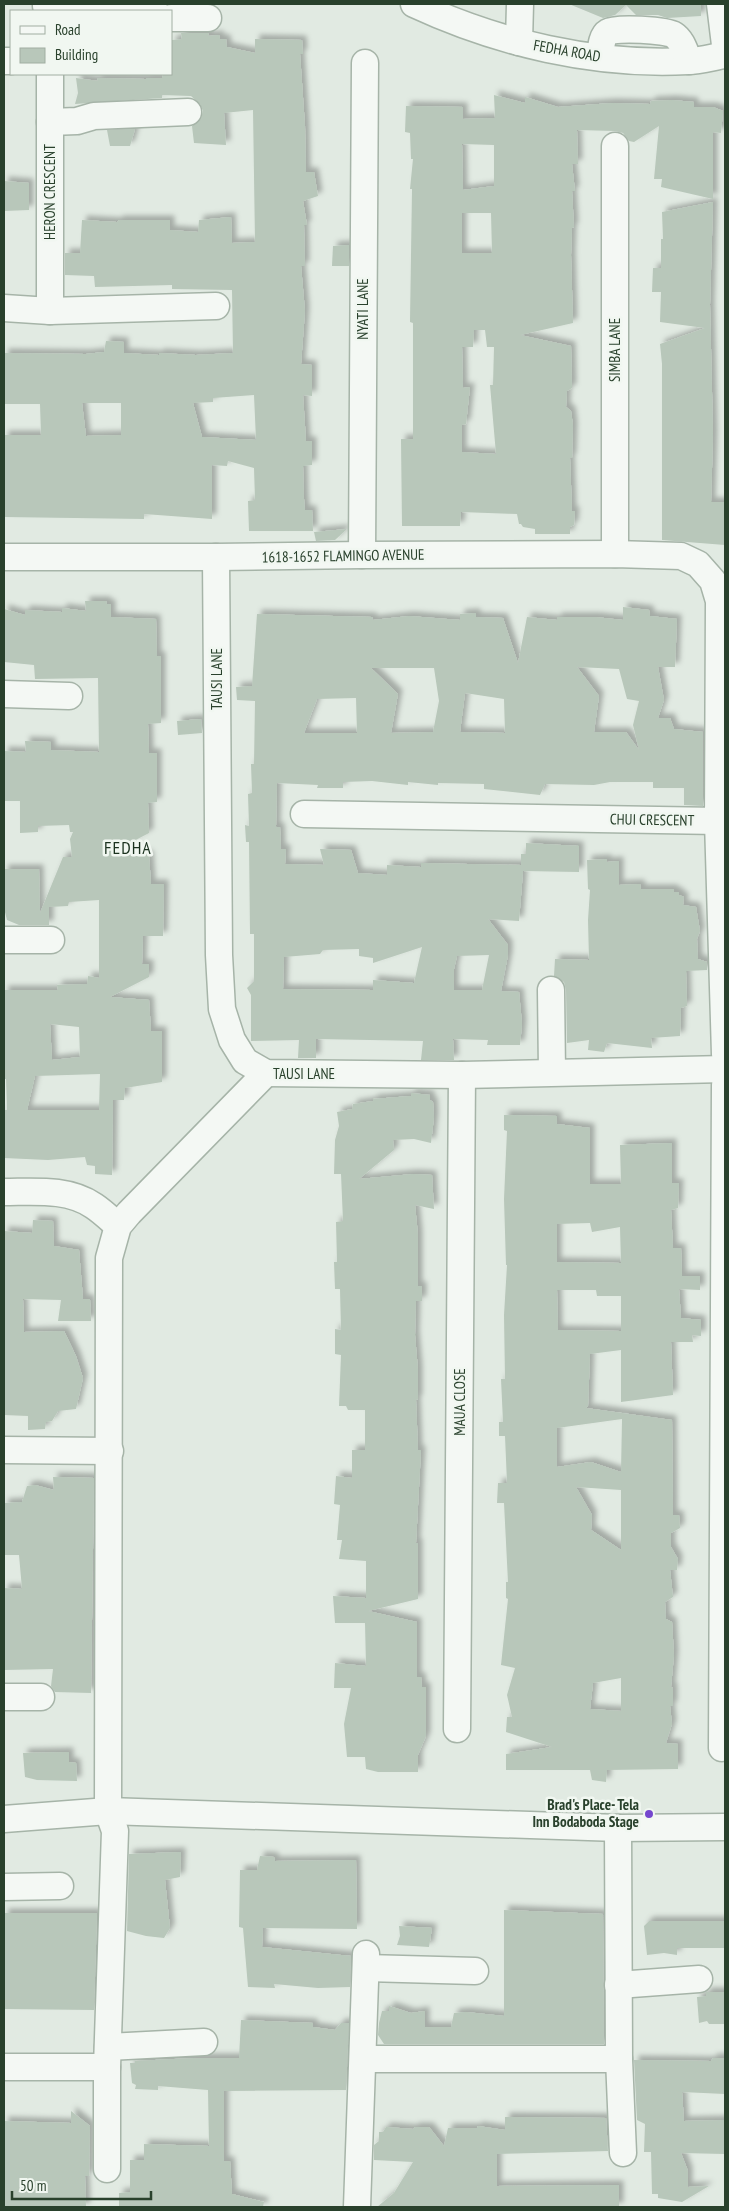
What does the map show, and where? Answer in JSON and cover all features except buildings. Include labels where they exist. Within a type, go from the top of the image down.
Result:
[{"type":"street","name":"FEDHA ROAD","points":[[414,4],[475,29],[519,42],[600,57],[631,61],[689,61],[725,55]]},
{"type":"street","points":[[519,42],[520,4]]},
{"type":"street","points":[[720,4],[725,46]]},
{"type":"street","points":[[46,7],[152,10]]},
{"type":"street","points":[[172,18],[208,18]]},
{"type":"street","name":"NYATI LANE","points":[[362,555],[365,63]]},
{"type":"street","name":"HERON CRESCENT","points":[[50,75],[50,311]]},
{"type":"street","points":[[50,122],[77,121],[94,116],[188,112]]},
{"type":"street","name":"SIMBA LANE","points":[[615,146],[615,554]]},
{"type":"street","points":[[4,308],[50,311],[216,306]]},
{"type":"street","name":"1618-1652 FLAMINGO AVENUE","points":[[4,556],[216,558],[362,555],[615,554],[681,556],[698,564],[713,581],[719,601],[718,821]]},
{"type":"street","name":"TAUSI LANE","points":[[216,558],[219,945],[222,1009],[232,1040],[245,1061],[266,1073],[462,1075],[725,1069]]},
{"type":"street","points":[[4,694],[70,696]]},
{"type":"street","name":"CHUI CRESCENT","points":[[304,814],[718,821]]},
{"type":"street","points":[[718,821],[725,1054]]},
{"type":"street","points":[[4,940],[51,940]]},
{"type":"street","points":[[551,990],[552,1072]]},
{"type":"street","points":[[107,2169],[108,2057],[115,1831],[108,1812],[109,1258],[118,1226],[266,1073]]},
{"type":"street","name":"MAUA CLOSE","points":[[457,1729],[462,1075]]},
{"type":"street","points":[[722,1748],[725,1085]]},
{"type":"street","points":[[4,1192],[52,1192],[74,1196],[93,1205],[118,1226]]},
{"type":"street","points":[[4,1450],[110,1451]]},
{"type":"street","points":[[4,1697],[41,1697]]},
{"type":"street","points":[[4,1819],[108,1812],[618,1828],[725,1827]]},
{"type":"street","points":[[618,1828],[619,2059],[623,2153]]},
{"type":"street","points":[[4,1887],[60,1886]]},
{"type":"street","points":[[357,2207],[366,1961],[475,1971]]},
{"type":"street","points":[[618,1985],[699,1979]]},
{"type":"street","points":[[4,2067],[108,2057],[204,2042]]},
{"type":"street","points":[[363,2059],[619,2059]]},
{"type":"place","name":"Brad's Place- Tela Inn Bodaboda Stage","points":[[649,1814]]},
{"type":"district","name":"FEDHA","points":[[128,848]]}]
